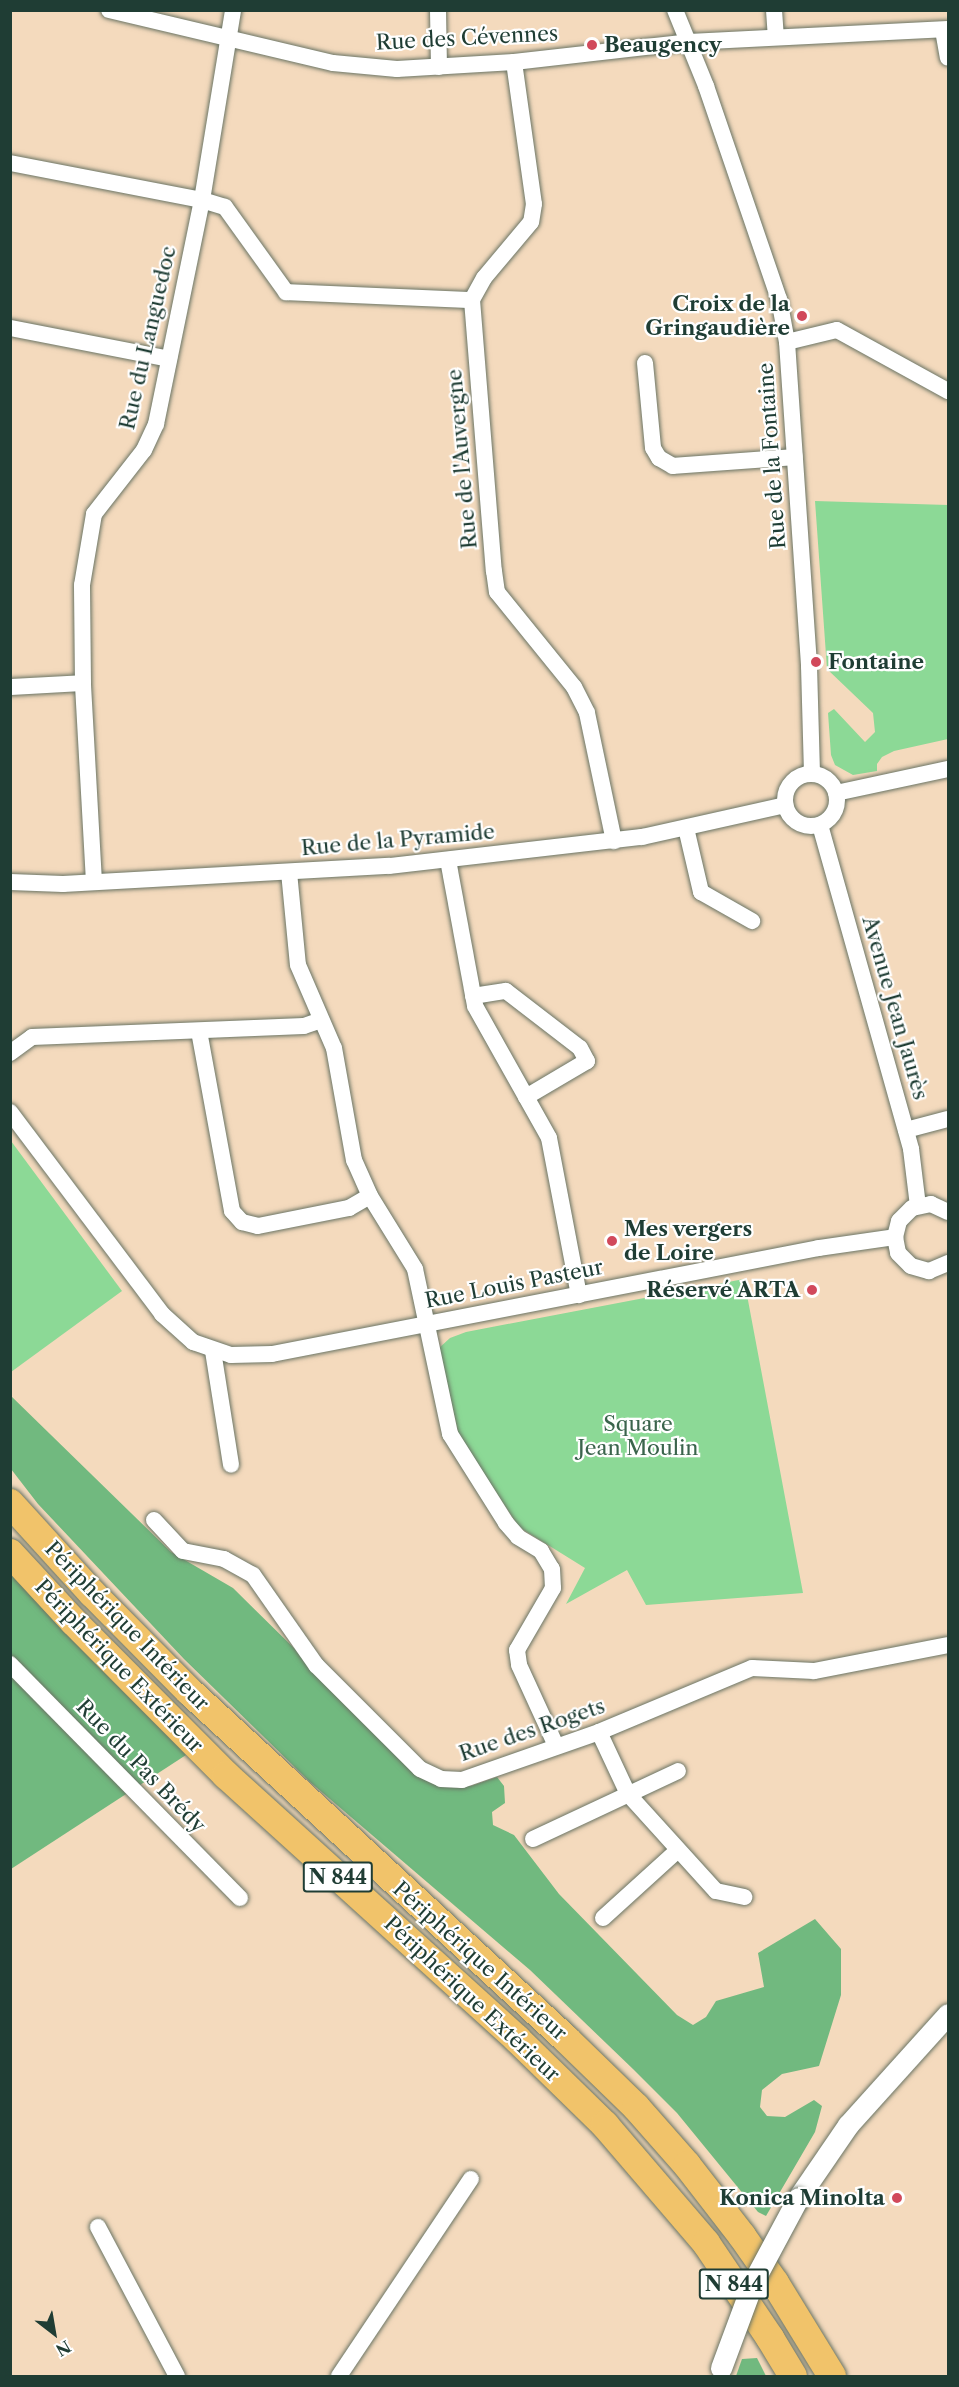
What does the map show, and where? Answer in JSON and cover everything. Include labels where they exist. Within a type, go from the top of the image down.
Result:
[{"type":"highway","name":"Périphérique Intérieur","points":[[10,1503],[92,1593],[197,1700],[566,2039],[636,2108],[687,2165],[742,2236],[775,2283],[832,2374]]},
{"type":"highway","name":"Périphérique Extérieur","points":[[10,1553],[74,1622],[219,1767],[517,2039],[605,2125],[661,2188],[706,2244],[793,2376]]},
{"type":"street","name":"Rue des Cévennes","points":[[109,10],[333,63],[397,69],[514,63],[689,42],[776,36],[946,30]]},
{"type":"street","name":"Rue du Languedoc","points":[[94,882],[82,683],[80,601],[94,514],[144,450],[156,424],[202,200],[230,40],[233,10]]},
{"type":"street","points":[[438,10],[439,67]]},
{"type":"street","name":"Rue de la Fontaine","points":[[675,10],[689,42],[778,299],[787,342],[809,666],[813,774]]},
{"type":"street","points":[[774,10],[776,36]]},
{"type":"street","points":[[946,30],[948,58]]},
{"type":"street","points":[[10,164],[202,200],[225,207],[285,292],[472,300],[484,278],[531,222],[534,204],[514,63]]},
{"type":"street","name":"Rue de l'Auvergne","points":[[472,300],[497,592],[574,687],[587,713],[614,841]]},
{"type":"street","points":[[10,328],[170,359]]},
{"type":"street","points":[[787,342],[837,330],[948,391]]},
{"type":"street","points":[[645,363],[653,448],[659,458],[673,466],[795,457]]},
{"type":"street","points":[[10,687],[82,683]]},
{"type":"street","points":[[836,793],[948,769]]},
{"type":"street","points":[[813,774],[830,782],[836,793],[837,801],[833,814],[820,825],[799,824],[791,817],[785,805],[785,796],[790,784],[801,776],[813,774]]},
{"type":"street","name":"Rue de la Pyramide","points":[[10,882],[94,882],[290,872],[448,860],[614,841],[686,828],[785,805]]},
{"type":"street","name":"Avenue Jean Jaurès","points":[[820,825],[906,1130],[918,1206]]},
{"type":"street","points":[[686,828],[701,892],[752,921]]},
{"type":"street","points":[[448,860],[474,1006],[549,1138],[579,1295]]},
{"type":"street","points":[[290,872],[298,965],[334,1048],[354,1160],[370,1196],[415,1269],[450,1434],[506,1523],[518,1537],[541,1551],[552,1569],[554,1588],[517,1650],[519,1665],[556,1746]]},
{"type":"street","points":[[473,996],[506,991],[580,1048],[587,1061],[526,1097]]},
{"type":"street","points":[[10,1053],[32,1037],[304,1026],[321,1020]]},
{"type":"street","points":[[199,1031],[232,1211],[242,1222],[258,1226],[349,1208],[370,1196]]},
{"type":"street","name":"Rue Louis Pasteur","points":[[10,1112],[162,1314],[193,1342],[213,1351],[231,1355],[272,1354],[819,1248],[895,1237]]},
{"type":"street","points":[[906,1130],[948,1119]]},
{"type":"street","points":[[948,1212],[931,1204],[918,1206],[900,1218],[895,1237],[899,1255],[912,1267],[931,1270],[948,1263]]},
{"type":"street","points":[[213,1351],[231,1465]]},
{"type":"street","name":"Rue des Rogets","points":[[154,1520],[183,1551],[224,1559],[253,1575],[316,1665],[420,1769],[441,1779],[462,1780],[599,1732],[752,1668],[814,1671],[948,1644]]},
{"type":"street","name":"Rue du Pas Brédy","points":[[10,1664],[240,1898]]},
{"type":"street","points":[[599,1732],[628,1794],[716,1891],[744,1897]]},
{"type":"street","points":[[533,1839],[678,1771]]},
{"type":"street","points":[[603,1918],[678,1850]]},
{"type":"street","points":[[720,2372],[753,2282],[798,2198],[848,2125],[948,2014]]},
{"type":"street","points":[[339,2376],[471,2179]]},
{"type":"street","points":[[98,2227],[177,2376]]},
{"type":"green space","points":[[815,501],[948,505],[948,739],[894,751],[882,757],[877,764],[877,771],[853,775],[835,765],[831,755],[828,713],[834,709],[865,742],[875,732],[873,713],[827,669]]},
{"type":"green space","points":[[11,1141],[122,1291],[10,1372]]},
{"type":"green space","name":"Square Jean Moulin","points":[[744,1279],[803,1593],[646,1605],[627,1570],[566,1604],[585,1568],[519,1527],[459,1436],[439,1348],[450,1338],[466,1332]]},
{"type":"green space","points":[[10,1395],[171,1552],[233,1588],[428,1780],[471,1786],[497,1777],[504,1786],[505,1803],[492,1812],[493,1825],[514,1835],[559,1894],[677,2015],[693,2025],[706,2017],[716,2001],[764,1987],[758,1953],[815,1919],[841,1949],[841,1995],[819,2066],[782,2074],[762,2090],[760,2107],[767,2116],[785,2117],[814,2100],[822,2106],[815,2132],[766,2216],[758,2212],[677,2113],[633,2069],[530,1970],[310,1782],[184,1659],[38,1504],[11,1469]]},
{"type":"green space","points":[[10,1558],[186,1755],[11,1869],[10,1869]]},
{"type":"green space","points":[[757,2358],[766,2376],[736,2376],[742,2359]]},
{"type":"place","name":"Beaugency","points":[[592,45]]},
{"type":"place","name":"Croix de la Gringaudière","points":[[802,316]]},
{"type":"place","name":"Fontaine","points":[[816,662]]},
{"type":"place","name":"Mes vergers de Loire","points":[[612,1241]]},
{"type":"place","name":"Réservé ARTA","points":[[812,1290]]},
{"type":"place","name":"Konica Minolta","points":[[897,2198]]}]
